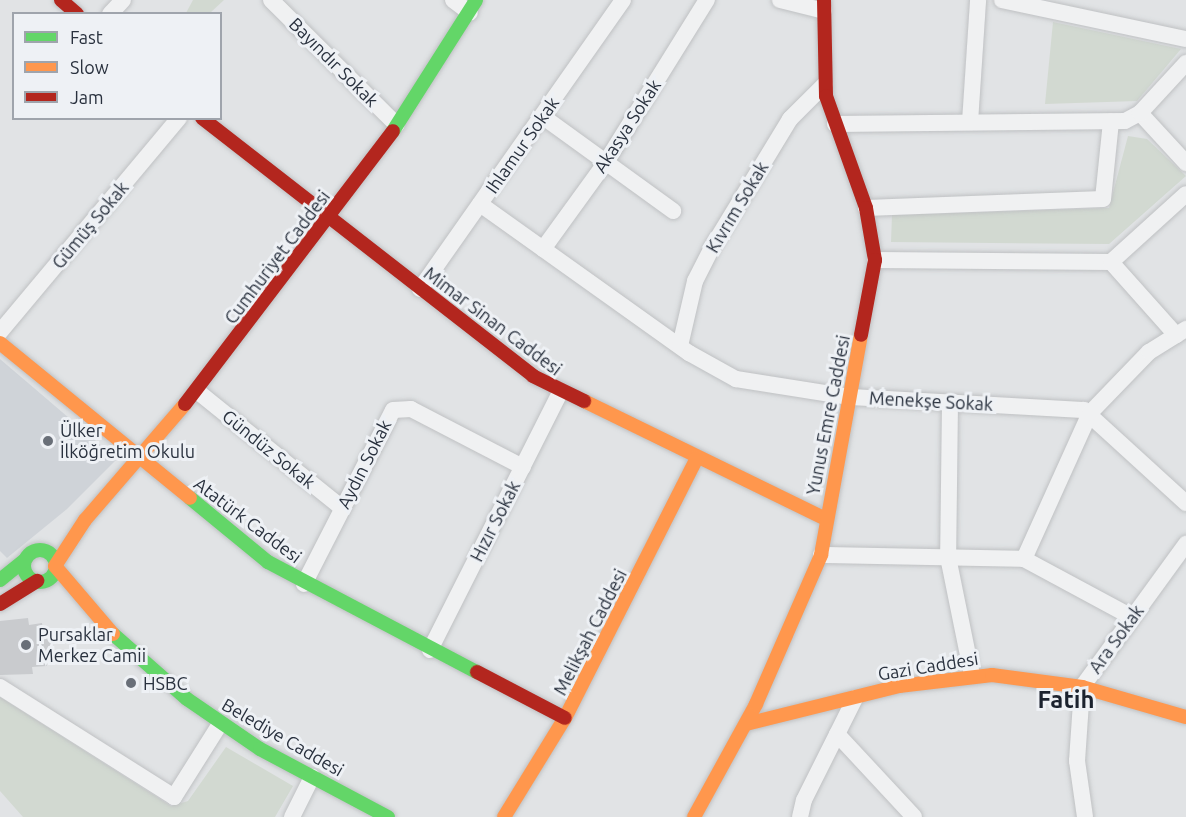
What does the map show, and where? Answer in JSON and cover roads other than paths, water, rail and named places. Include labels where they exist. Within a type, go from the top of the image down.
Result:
[{"type":"street","points":[[61,0],[75,12]]},
{"type":"street","points":[[112,12],[123,0]]},
{"type":"street","name":"Bayındır Sokak","points":[[271,0],[397,125]]},
{"type":"street","points":[[453,0],[473,6]]},
{"type":"street","name":"Ihlamur Sokak","points":[[420,289],[623,0]]},
{"type":"street","name":"Akasya Sokak","points":[[543,249],[606,162],[707,0]]},
{"type":"street","points":[[780,0],[824,6]]},
{"type":"street","points":[[970,122],[978,0]]},
{"type":"street","points":[[1002,0],[1186,39]]},
{"type":"street","name":"Cumhuriyet Caddesi","points":[[85,520],[141,460],[197,391],[327,220],[397,125],[473,6]]},
{"type":"street","name":"Yunus Emre Caddesi","points":[[694,817],[746,724],[820,555],[875,260],[866,208],[835,124],[825,84],[824,6]]},
{"type":"street","points":[[835,124],[1111,121],[1140,113],[1186,63]]},
{"type":"street","name":"Kıvrım Sokak","points":[[680,346],[695,281],[711,249],[790,119],[825,84]]},
{"type":"street","points":[[1140,113],[1186,163]]},
{"type":"street","points":[[542,116],[673,211]]},
{"type":"street","name":"Gümüş Sokak","points":[[0,332],[177,120]]},
{"type":"street","name":"Mimar Sinan Caddesi","points":[[204,120],[327,220],[420,289],[507,358],[560,393],[826,519]]},
{"type":"street","points":[[866,208],[1103,199],[1111,121]]},
{"type":"street","points":[[875,260],[1111,262],[1186,194]]},
{"type":"street","name":"Menekşe Sokak","points":[[480,204],[680,346],[741,381],[850,397],[950,403],[1069,406],[1090,413],[1186,503]]},
{"type":"street","points":[[1024,559],[1090,413],[1149,352],[1181,332],[1111,262]]},
{"type":"street","name":"Atatürk Caddesi","points":[[0,343],[268,562],[304,584],[565,718]]},
{"type":"street","name":"Gündüz Sokak","points":[[197,391],[342,508]]},
{"type":"street","name":"Hızır Sokak","points":[[430,650],[560,393]]},
{"type":"street","points":[[950,403],[948,557],[972,675]]},
{"type":"street","name":"Aydın Sokak","points":[[304,584],[386,420],[398,408],[417,412],[523,467]]},
{"type":"street","name":"Melikşah Caddesi","points":[[504,817],[565,718],[697,458]]},
{"type":"street","points":[[0,580],[38,550],[85,520]]},
{"type":"street","points":[[0,604],[40,581],[55,566],[85,520]]},
{"type":"street","name":"Ara Sokak","points":[[1085,817],[1077,761],[1082,687],[1130,616],[1186,544]]},
{"type":"street","points":[[38,550],[50,554],[55,566],[86,607]]},
{"type":"street","points":[[820,555],[1024,559],[1130,616]]},
{"type":"street","points":[[25,560],[28,576],[86,607]]},
{"type":"street","name":"Belediye Caddesi","points":[[86,607],[142,662],[220,724],[312,777],[388,817]]},
{"type":"street","name":"Gazi Caddesi","points":[[746,724],[855,698],[972,675],[1082,687],[1186,717]]},
{"type":"street","points":[[0,687],[174,797],[220,724]]},
{"type":"street","points":[[800,817],[804,800],[855,698]]},
{"type":"street","points":[[837,734],[915,817]]},
{"type":"street","points":[[292,817],[312,777]]},
{"type":"place","name":"Ülker İlköğretim Okulu","points":[[48,441]]},
{"type":"place","name":"Pursaklar Merkez Camii","points":[[26,645]]},
{"type":"place","name":"HSBC","points":[[131,683]]},
{"type":"district","name":"Fatih","points":[[1066,700]]}]
